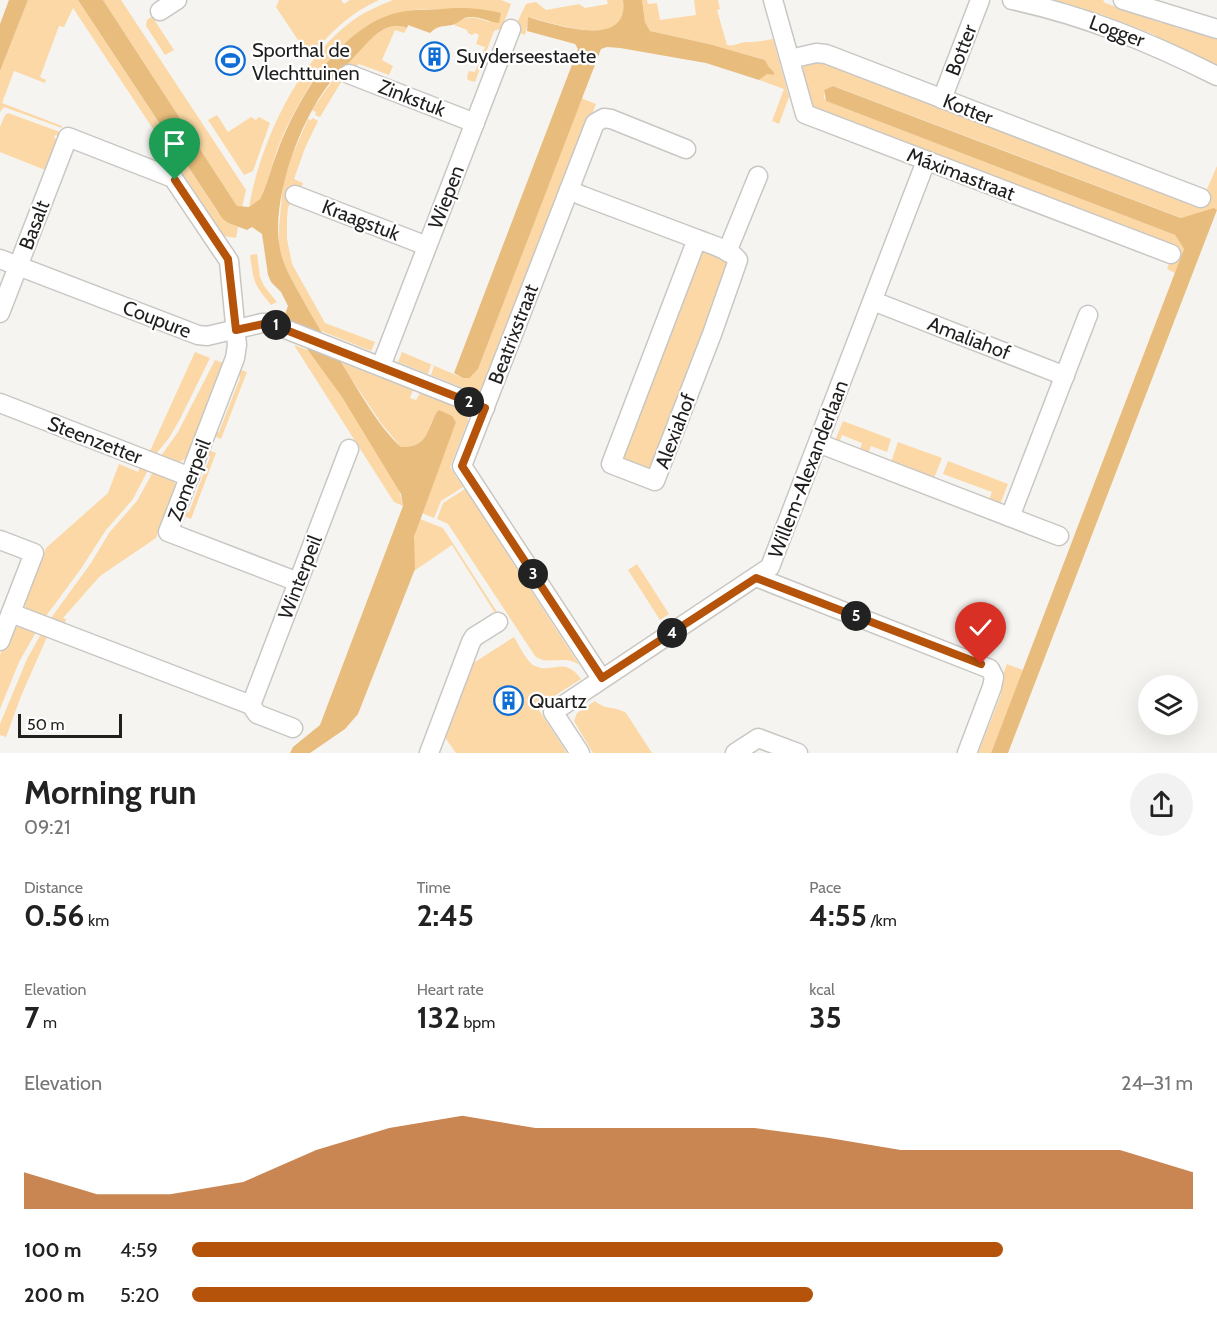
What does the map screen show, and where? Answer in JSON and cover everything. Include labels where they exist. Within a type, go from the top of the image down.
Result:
[{"type":"street","points":[[160,11],[177,0]]},
{"type":"street","points":[[773,0],[790,59]]},
{"type":"street","name":"Botter","points":[[942,99],[980,0]]},
{"type":"street","name":"Logger","points":[[1012,0],[1080,17],[1122,32],[1217,76]]},
{"type":"street","name":"Logger","points":[[1123,0],[1217,29]]},
{"type":"street","name":"Wiepen","points":[[381,366],[511,29]]},
{"type":"street","name":"Kotter","points":[[790,59],[823,53],[1201,198]]},
{"type":"street","name":"Máximastraat","points":[[790,59],[805,114],[1171,254]]},
{"type":"street","name":"Zinkstuk","points":[[349,74],[475,123]]},
{"type":"street","name":"Beatrixstraat","points":[[602,678],[462,466],[592,129],[598,120],[611,120],[686,149]]},
{"type":"street","name":"Basalt","points":[[0,313],[68,136]]},
{"type":"street","name":"Zomerpeil","points":[[68,136],[173,178],[228,259],[236,330],[235,358],[168,532],[298,582]]},
{"type":"street","name":"Willem-Alexanderlaan","points":[[580,753],[553,712],[770,567],[926,161]]},
{"type":"street","points":[[569,190],[727,252],[758,176]]},
{"type":"street","name":"Kraagstuk","points":[[295,195],[427,246]]},
{"type":"street","name":"Alexiahof","points":[[697,239],[610,464],[655,481],[737,266],[737,257],[727,252]]},
{"type":"street","name":"Coupure","points":[[0,259],[198,335],[207,336],[266,322],[485,408]]},
{"type":"street","name":"Amaliahof","points":[[873,301],[1065,376]]},
{"type":"street","points":[[1010,517],[1088,315]]},
{"type":"street","name":"Steenzetter","points":[[0,403],[190,477]]},
{"type":"street","points":[[818,443],[1059,536]]},
{"type":"street","name":"Winterpeil","points":[[251,705],[349,449]]},
{"type":"street","points":[[0,540],[34,553],[0,641]]},
{"type":"street","points":[[756,578],[990,669],[994,677],[992,687],[967,753]]},
{"type":"street","points":[[11,613],[251,705],[257,714],[293,728]]},
{"type":"street","points":[[429,753],[471,642],[474,637],[498,622]]},
{"type":"street","points":[[735,753],[758,738],[798,753]]},
{"type":"shaded area","points":[[9,0],[28,0],[0,71],[0,24]]},
{"type":"shaded area","points":[[28,0],[78,0],[217,211],[228,223],[238,227],[236,238],[224,236],[73,8],[64,27],[59,26],[40,77],[46,80],[45,83],[14,71],[2,103],[62,126],[62,128],[4,107],[0,112],[0,71]]},
{"type":"shaded area","points":[[78,0],[103,0],[237,206],[249,207],[260,199],[286,130],[309,88],[339,49],[356,33],[375,21],[407,11],[465,8],[501,13],[499,23],[470,17],[454,24],[438,27],[430,33],[408,25],[407,28],[392,26],[378,33],[336,76],[321,95],[300,136],[284,183],[278,229],[285,266],[318,327],[376,417],[401,447],[409,447],[421,442],[439,410],[452,416],[456,422],[414,537],[415,569],[358,714],[345,729],[310,753],[290,753],[293,747],[320,725],[403,506],[401,494],[342,397],[284,317],[288,306],[268,275],[262,234],[252,227],[247,230],[228,223],[222,218]]},
{"type":"shaded area","points":[[103,0],[121,0],[246,190],[242,207],[237,206]]},
{"type":"shaded area","points":[[279,0],[341,0],[344,4],[350,0],[379,0],[341,24],[310,58],[276,7]]},
{"type":"shaded area","points":[[393,0],[501,0],[511,4],[502,28],[494,31],[475,82],[468,80],[467,77],[469,71],[475,72],[485,47],[476,44],[479,35],[475,33],[472,35],[467,30],[454,25],[462,19],[470,18],[489,22],[501,13],[447,9],[414,10],[390,15],[367,26],[329,60],[313,82],[299,104],[277,150],[260,199],[249,207],[254,182],[272,131],[284,105],[315,58],[352,21],[371,9]]},
{"type":"shaded area","points":[[607,0],[623,0],[622,16],[615,25],[603,30],[571,28],[529,17],[525,35],[516,31],[515,27],[526,4],[536,2],[546,10],[579,4],[585,8],[608,4]]},
{"type":"shaded area","points":[[623,0],[642,0],[645,22],[650,31],[709,44],[765,60],[774,75],[767,74],[759,80],[706,63],[620,48],[601,49],[478,369],[469,378],[463,378],[454,373],[578,49],[575,44],[527,31],[528,17],[571,28],[603,30],[615,25],[622,16]]},
{"type":"shaded area","points":[[642,0],[647,0],[648,4],[657,3],[660,20],[696,15],[694,0],[718,0],[720,9],[717,10],[727,45],[773,39],[789,97],[779,124],[772,121],[784,89],[759,80],[767,73],[773,75],[774,72],[765,60],[709,44],[650,31],[645,22]]},
{"type":"shaded area","points":[[1052,0],[1103,0],[1105,3],[1161,23],[1166,20],[1172,22],[1175,27],[1217,38],[1217,66],[1169,42],[1163,44],[1155,35],[1100,14],[1094,17],[1088,15],[1085,9]]},
{"type":"shaded area","points":[[157,13],[160,17],[155,21],[174,50],[165,55],[146,26],[147,20]]},
{"type":"shaded area","points":[[396,24],[407,28],[404,33],[395,30],[382,60],[393,66],[389,75],[359,64],[343,79],[320,117],[315,115],[316,112],[312,110],[349,61],[373,37]]},
{"type":"shaded area","points":[[825,60],[1201,203],[1217,166],[1217,210],[1182,218],[839,88],[833,86],[824,90],[826,101],[1175,235],[1184,249],[1175,273],[1167,269],[1174,249],[813,110],[801,71],[807,62]]},
{"type":"shaded area","points":[[833,86],[1181,218],[1214,208],[1217,210],[1008,753],[991,753],[1184,249],[1175,235],[826,101],[824,90]]},
{"type":"shaded area","points":[[581,98],[596,104],[562,191],[559,190],[483,388],[476,393],[431,375],[434,366],[431,365],[428,374],[398,362],[402,352],[463,378],[478,369]]},
{"type":"shaded area","points":[[8,113],[60,132],[58,136],[55,135],[54,138],[57,139],[45,170],[0,152],[0,127]]},
{"type":"shaded area","points":[[217,115],[228,132],[251,117],[256,120],[259,117],[270,123],[253,171],[244,175],[208,120]]},
{"type":"shaded area","points":[[313,118],[318,121],[294,179],[303,183],[300,191],[296,191],[288,208],[287,239],[292,264],[325,323],[375,342],[371,351],[319,330],[284,265],[279,248],[283,183],[308,119]]},
{"type":"shaded area","points":[[702,250],[731,262],[651,470],[621,459]]},
{"type":"shaded area","points":[[257,254],[260,277],[277,302],[271,305],[254,277],[250,255]]},
{"type":"shaded area","points":[[294,345],[310,351],[342,397],[398,486],[403,506],[394,502]]},
{"type":"shaded area","points":[[195,352],[210,358],[180,419],[156,454],[150,451]]},
{"type":"shaded area","points":[[215,360],[227,364],[187,457],[180,462],[161,456],[178,432]]},
{"type":"shaded area","points":[[340,362],[413,390],[410,398],[416,400],[420,393],[467,412],[468,421],[450,467],[463,487],[441,501],[434,518],[422,513],[456,421],[436,413],[421,442],[409,447],[401,447],[381,423]]},
{"type":"shaded area","points":[[238,369],[247,372],[221,439],[212,435],[219,432],[240,378]]},
{"type":"shaded area","points":[[843,421],[891,439],[887,452],[871,446],[867,456],[859,453],[862,443],[842,435],[838,445],[834,443]]},
{"type":"shaded area","points":[[898,442],[942,458],[933,481],[890,465]]},
{"type":"shaded area","points":[[206,449],[216,453],[191,519],[181,515],[189,512],[210,457]]},
{"type":"shaded area","points":[[948,461],[1008,484],[999,507],[988,503],[992,492],[943,474]]},
{"type":"shaded area","points":[[119,464],[138,472],[140,467],[148,470],[133,499],[106,530],[46,616],[26,609],[25,603],[46,548],[108,493]]},
{"type":"shaded area","points":[[153,472],[172,479],[176,485],[156,538],[100,576],[63,618],[66,619],[65,623],[51,618],[91,563],[109,533],[137,501]]},
{"type":"shaded area","points":[[465,489],[580,666],[569,660],[546,660],[535,656],[448,524],[437,519],[443,503]]},
{"type":"shaded area","points":[[420,519],[443,528],[499,615],[497,616],[452,545],[414,571],[414,538]]},
{"type":"shaded area","points":[[637,564],[669,614],[660,620],[628,570]]},
{"type":"shaded area","points":[[18,626],[36,632],[19,662],[0,709],[0,655],[3,648],[7,649],[14,630]]},
{"type":"shaded area","points":[[41,634],[47,637],[6,737],[0,735],[0,724],[27,659]]},
{"type":"shaded area","points":[[514,637],[533,665],[539,668],[563,666],[575,672],[581,679],[537,707],[567,753],[456,753],[444,736],[472,664]]},
{"type":"shaded area","points":[[1007,664],[1023,670],[991,753],[978,753],[1001,695],[998,688]]},
{"type":"shaded area","points":[[595,701],[602,706],[626,713],[652,753],[593,753],[574,721],[577,713]]},
{"type":"place","name":"Suyderseestaete","points":[[435,56]]},
{"type":"place","name":"Sporthal de Vlechttuinen","points":[[231,61]]},
{"type":"place","name":"Quartz","points":[[508,701]]},
{"type":"route","points":[[175,180],[228,259],[236,330],[268,323],[485,408],[462,466],[602,678],[756,578],[981,664]]}]
